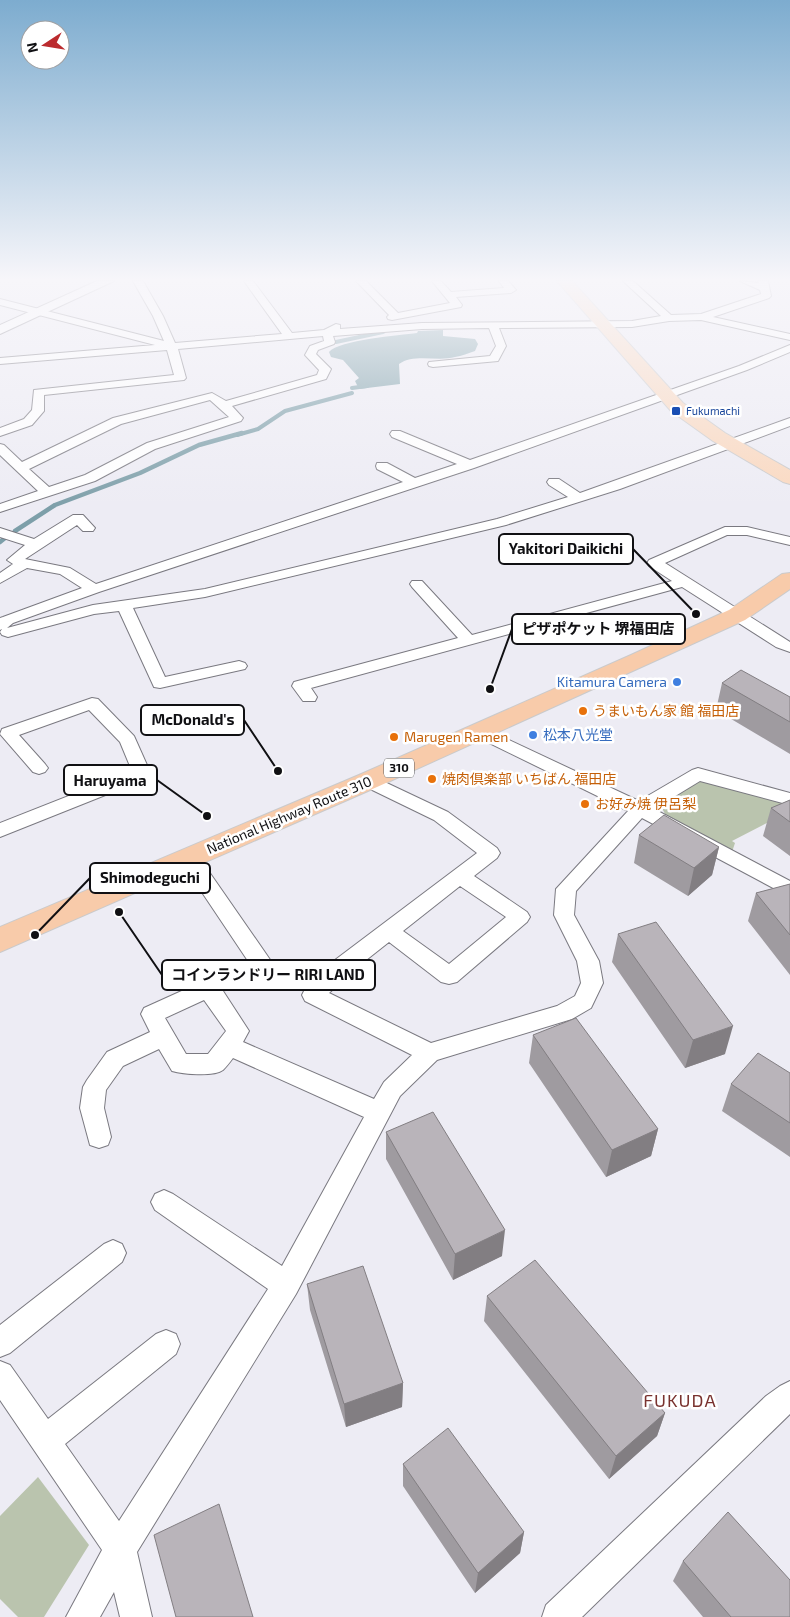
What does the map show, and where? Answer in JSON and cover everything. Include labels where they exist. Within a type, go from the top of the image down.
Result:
[{"type":"highway","name":"National Highway Route 310","points":[[0,940],[368,781],[737,615],[790,579]]},
{"type":"main road","points":[[632,356],[666,396],[691,419],[790,478]]},
{"type":"street","points":[[0,362],[38,363],[93,356]]},
{"type":"street","points":[[0,432],[28,422],[38,411],[38,388],[180,378],[174,356]]},
{"type":"street","points":[[224,405],[322,377],[325,369],[312,356]]},
{"type":"street","points":[[433,364],[494,359],[495,356]]},
{"type":"street","points":[[0,626],[8,620],[94,589],[470,465],[666,396],[770,356]]},
{"type":"street","points":[[0,508],[90,478],[152,446],[237,418],[212,396],[117,421],[22,467]]},
{"type":"street","points":[[0,634],[93,610],[205,593],[501,522],[579,498],[790,422]]},
{"type":"street","points":[[396,434],[470,465]]},
{"type":"street","points":[[1,451],[22,467],[46,492]]},
{"type":"street","points":[[382,466],[415,483]]},
{"type":"street","points":[[554,482],[579,498]]},
{"type":"street","points":[[14,560],[78,518],[88,528]]},
{"type":"street","points":[[790,541],[747,531],[725,531],[654,563],[782,644],[790,647]]},
{"type":"street","points":[[0,532],[36,544]]},
{"type":"street","points":[[0,579],[25,563],[65,571],[94,589]]},
{"type":"street","points":[[309,697],[300,686],[684,582]]},
{"type":"street","points":[[417,584],[469,641]]},
{"type":"street","points":[[124,604],[160,683],[239,666]]},
{"type":"street","points":[[0,830],[142,774],[128,740],[92,703],[4,735],[39,768]]},
{"type":"street","points":[[479,732],[640,809],[790,890]]},
{"type":"street","points":[[82,1617],[120,1548],[286,1285],[392,1089],[429,1053],[564,1013],[583,1002],[592,983],[588,962],[564,915],[566,889],[640,809],[698,774],[790,799]]},
{"type":"street","points":[[368,781],[441,816],[490,853],[343,966],[313,995],[429,1053]]},
{"type":"street","points":[[189,858],[262,964],[152,1014],[180,1064],[214,1064],[229,1046],[238,1031],[209,989]]},
{"type":"street","points":[[389,931],[449,976],[520,917],[460,876]]},
{"type":"street","points":[[99,1137],[92,1108],[95,1087],[115,1059],[163,1036]]},
{"type":"street","points":[[229,1046],[380,1113]]},
{"type":"street","points":[[164,1202],[286,1285]]},
{"type":"street","points":[[0,1343],[113,1253]]},
{"type":"street","points":[[45,1441],[166,1344]]},
{"type":"street","points":[[0,1375],[120,1548],[136,1617]]},
{"type":"street","points":[[558,1617],[776,1406],[790,1396]]},
{"type":"green space","points":[[710,781],[781,801],[790,808],[790,811],[732,841],[735,843],[732,852],[666,816],[660,804],[698,782]]},
{"type":"green space","points":[[38,1477],[89,1545],[44,1617],[18,1617],[0,1599],[0,1516]]},
{"type":"water","points":[[457,356],[419,358],[405,361],[399,364],[400,384],[359,389],[355,381],[359,378],[343,360],[331,357]]},
{"type":"building","points":[[741,670],[790,697],[790,722],[722,683]]},
{"type":"building","points":[[790,800],[790,822],[771,808]]},
{"type":"building","points":[[664,815],[719,847],[694,868],[639,835]]},
{"type":"building","points":[[790,884],[790,935],[756,893]]},
{"type":"building","points":[[656,922],[733,1026],[693,1040],[618,934]]},
{"type":"building","points":[[576,1018],[658,1129],[612,1150],[533,1035]]},
{"type":"building","points":[[758,1053],[790,1073],[790,1123],[731,1084]]},
{"type":"building","points":[[433,1112],[505,1230],[455,1254],[386,1132]]},
{"type":"building","points":[[535,1260],[665,1413],[616,1456],[487,1296]]},
{"type":"building","points":[[363,1266],[403,1383],[344,1404],[307,1284]]},
{"type":"building","points":[[448,1428],[524,1532],[478,1573],[403,1464]]},
{"type":"building","points":[[219,1504],[253,1617],[176,1617],[154,1535]]},
{"type":"building","points":[[728,1512],[790,1580],[790,1617],[731,1617],[683,1561]]},
{"type":"waterway","points":[[352,388],[367,386]]},
{"type":"waterway","points":[[237,435],[258,429],[285,411],[352,393]]},
{"type":"waterway","points":[[15,531],[55,505],[140,473],[199,445],[242,433]]},
{"type":"waterway","points":[[0,542],[5,538]]},
{"type":"place","name":"Fukumachi","points":[[676,411]]},
{"type":"place","name":"Yakitori Daikichi","points":[[696,614]]},
{"type":"place","name":"Kitamura Camera","points":[[677,682]]},
{"type":"place","name":"ピザポケット 堺福田店","points":[[490,689]]},
{"type":"place","name":"うまいもん家 館 福田店","points":[[583,711]]},
{"type":"place","name":"松本八光堂","points":[[533,735]]},
{"type":"place","name":"Marugen Ramen","points":[[394,737]]},
{"type":"place","name":"McDonald's","points":[[278,771]]},
{"type":"place","name":"焼肉倶楽部 いちばん 福田店","points":[[432,779]]},
{"type":"place","name":"お好み焼 伊呂梨","points":[[585,804]]},
{"type":"place","name":"Haruyama","points":[[207,816]]},
{"type":"place","name":"コインランドリー RIRI LAND","points":[[119,912]]},
{"type":"place","name":"Shimodeguchi","points":[[35,935]]},
{"type":"district","name":"FUKUDA","points":[[680,1401]]}]
